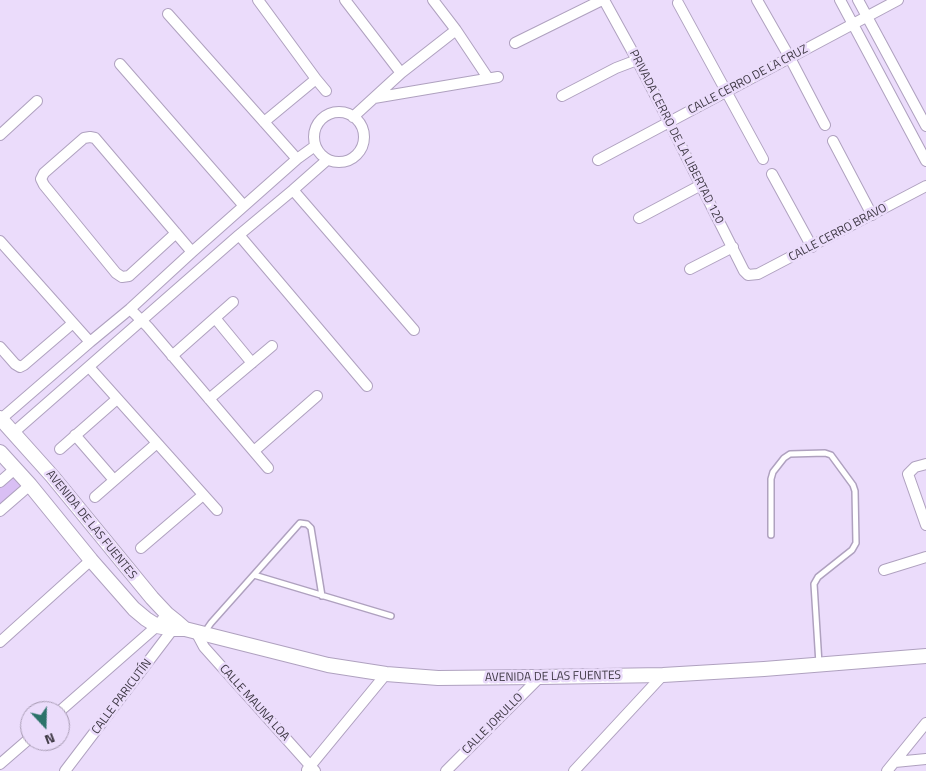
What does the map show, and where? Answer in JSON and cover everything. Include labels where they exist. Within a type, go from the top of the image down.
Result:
[{"type":"main road","name":"AVENIDA DE LAS FUENTES","points":[[0,419],[52,476],[152,598],[184,627]]},
{"type":"main road","name":"AVENIDA DE LAS FUENTES","points":[[0,452],[16,468],[91,560],[134,609],[146,619],[157,626],[184,627],[328,665],[386,674],[438,678],[540,677],[663,675],[926,656]]},
{"type":"street","points":[[258,0],[326,91]]},
{"type":"street","points":[[345,0],[400,74]]},
{"type":"street","points":[[373,98],[493,77],[432,0]]},
{"type":"street","points":[[515,43],[603,0]]},
{"type":"street","name":"PRIVADA CERRO DE LA LIBERTAD 120","points":[[603,0],[637,60],[744,271],[748,275]]},
{"type":"street","points":[[757,0],[825,125]]},
{"type":"street","points":[[840,0],[926,161]]},
{"type":"street","points":[[858,0],[926,126]]},
{"type":"street","name":"CALLE CERRO DE LA CRUZ","points":[[598,160],[898,0]]},
{"type":"street","points":[[678,3],[763,158]]},
{"type":"street","points":[[168,14],[297,159]]},
{"type":"street","points":[[353,117],[400,74],[456,30]]},
{"type":"street","points":[[562,96],[616,68],[637,60]]},
{"type":"street","points":[[120,64],[244,206]]},
{"type":"street","points":[[264,122],[316,79]]},
{"type":"street","points":[[0,134],[37,101]]},
{"type":"street","points":[[340,112],[353,117],[358,121],[363,130],[364,140],[361,150],[354,158],[336,163],[327,160],[319,154],[313,137],[316,127],[322,119],[330,114],[340,112]]},
{"type":"street","points":[[176,233],[129,276],[122,277],[116,273],[44,185],[42,179],[44,173],[84,138],[90,136],[95,138],[176,233],[192,252]]},
{"type":"street","points":[[833,141],[872,215]]},
{"type":"street","points":[[0,419],[130,309],[297,159],[315,146]]},
{"type":"street","points":[[13,433],[327,160]]},
{"type":"street","points":[[772,174],[812,247]]},
{"type":"street","points":[[639,218],[701,185]]},
{"type":"street","name":"CALLE CERRO BRAVO","points":[[748,275],[758,274],[812,247],[926,186]]},
{"type":"street","points":[[293,190],[414,330]]},
{"type":"street","points":[[239,235],[367,386]]},
{"type":"street","points":[[0,241],[90,342]]},
{"type":"street","points":[[690,269],[733,247]]},
{"type":"street","points":[[172,356],[233,302]]},
{"type":"street","points":[[130,309],[268,468]]},
{"type":"street","points":[[215,318],[252,363]]},
{"type":"street","points":[[0,347],[20,367],[73,323]]},
{"type":"street","points":[[209,399],[272,346]]},
{"type":"street","points":[[89,367],[217,510]]},
{"type":"street","points":[[254,451],[317,396]]},
{"type":"street","points":[[60,450],[117,399]]},
{"type":"street","points":[[76,435],[114,480]]},
{"type":"street","points":[[95,497],[157,443]]},
{"type":"street","points":[[926,464],[916,467],[908,474],[926,525]]},
{"type":"street","points":[[0,482],[16,468]]},
{"type":"street","points":[[0,511],[30,485]]},
{"type":"street","points":[[141,548],[203,495]]},
{"type":"street","points":[[884,570],[926,557]]},
{"type":"street","points":[[0,642],[91,560]]},
{"type":"street","points":[[70,702],[157,626]]},
{"type":"street","name":"CALLE MAUNA LOA","points":[[184,627],[204,646],[310,769]]},
{"type":"street","name":"CALLE PARICUTÍN","points":[[65,771],[184,627]]},
{"type":"street","points":[[310,769],[386,674]]},
{"type":"street","points":[[574,771],[663,675]]},
{"type":"street","name":"CALLE JORULLO","points":[[446,771],[540,677]]},
{"type":"street","points":[[887,771],[926,723]]},
{"type":"street","points":[[0,764],[20,747]]},
{"type":"street","points":[[895,762],[926,759]]},
{"type":"lane","points":[[771,534],[771,479],[773,472],[784,458],[790,454],[825,453],[830,456],[855,490],[856,543],[852,550],[818,577],[814,584],[819,665]]},
{"type":"lane","points":[[184,627],[211,622],[300,523],[307,524],[311,528],[322,596]]},
{"type":"lane","points":[[254,575],[391,616]]},
{"type":"shaded area","points":[[13,475],[23,487],[0,508],[0,486]]}]
